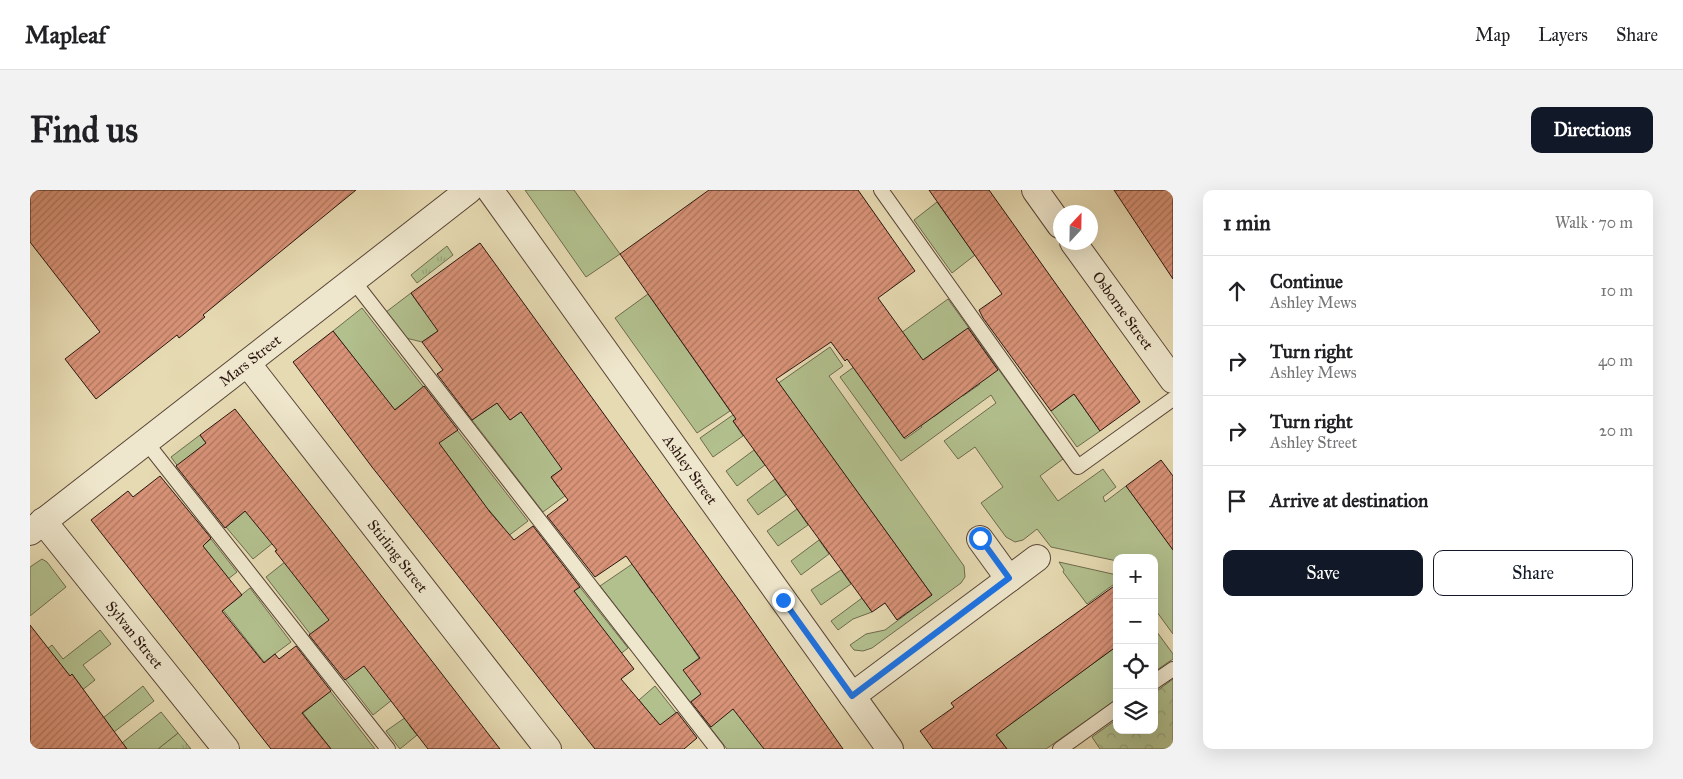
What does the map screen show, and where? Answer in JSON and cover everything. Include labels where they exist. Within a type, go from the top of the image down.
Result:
[{"type":"street","name":"Mars Street","points":[[37,527],[352,279],[469,190]]},
{"type":"street","name":"Ashley Street","points":[[490,190],[890,749]]},
{"type":"street","points":[[1035,190],[1053,215]]},
{"type":"street","name":"Osborne Street","points":[[1079,250],[1173,380]]},
{"type":"street","name":"Stirling Street","points":[[246,363],[548,749]]},
{"type":"street","name":"Sylvan Street","points":[[37,527],[226,749]]},
{"type":"street","points":[[980,538],[1009,578]]},
{"type":"street","points":[[852,696],[1037,558]]},
{"type":"lane","points":[[881,190],[1078,467],[1173,399]]},
{"type":"lane","points":[[352,279],[718,749]]},
{"type":"lane","points":[[146,442],[388,749]]},
{"type":"lane","points":[[1158,679],[1173,668]]},
{"type":"lane","points":[[1060,749],[1113,711]]},
{"type":"green space","points":[[525,190],[574,190],[620,254],[586,277]]},
{"type":"green space","points":[[937,202],[975,255],[952,273],[914,220]]},
{"type":"green space","points":[[447,246],[453,255],[417,283],[411,275]]},
{"type":"green space","points":[[411,293],[420,306],[455,319],[422,342],[406,338],[386,312]]},
{"type":"green space","points":[[648,294],[730,411],[697,433],[615,318]]},
{"type":"green space","points":[[948,299],[1063,459],[1040,476],[1058,501],[1103,469],[1116,487],[1103,497],[1105,502],[1126,486],[1173,549],[1173,634],[1158,613],[1158,554],[1113,554],[1113,560],[1051,547],[1037,529],[1023,540],[1015,542],[1006,537],[981,503],[1003,487],[975,447],[958,459],[944,441],[996,403],[991,395],[901,461],[840,377]],"holes":[[[964,331],[975,378],[980,384],[963,396],[959,391],[948,399],[951,404],[935,416],[918,422],[922,427],[905,439],[873,395]]]},
{"type":"green space","points":[[362,308],[528,521],[499,543],[503,527],[489,510],[478,518],[475,491],[406,401],[394,410],[333,331]]},
{"type":"green space","points":[[830,347],[843,366],[829,376],[964,566],[965,577],[961,583],[872,648],[863,651],[854,650],[850,645],[866,634],[885,630],[932,595],[781,387],[733,421],[743,436],[713,457],[700,438]]},
{"type":"green space","points":[[1074,394],[1100,431],[1077,447],[1051,411]]},
{"type":"green space","points":[[497,403],[510,420],[521,412],[564,468],[551,477],[558,487],[570,479],[577,487],[543,512],[472,420]]},
{"type":"green space","points":[[200,435],[206,443],[196,451],[185,476],[171,457]]},
{"type":"green space","points":[[754,450],[765,465],[737,486],[726,471]]},
{"type":"green space","points":[[775,479],[786,495],[758,515],[747,500]]},
{"type":"green space","points":[[254,504],[273,543],[253,559],[226,527]]},
{"type":"green space","points":[[797,509],[808,525],[778,546],[767,531]]},
{"type":"green space","points":[[211,539],[237,572],[209,594],[184,561]]},
{"type":"green space","points":[[542,539],[628,648],[609,663]]},
{"type":"green space","points":[[819,540],[829,554],[801,575],[791,561]]},
{"type":"green space","points":[[295,554],[376,657],[392,700],[373,715],[266,577]]},
{"type":"green space","points":[[644,556],[651,565],[639,574],[652,593],[664,585],[705,640],[693,649],[699,658],[684,670],[729,674],[690,702],[600,586]]},
{"type":"green space","points":[[42,559],[47,562],[66,587],[30,616],[30,567]]},
{"type":"green space","points":[[1059,562],[1113,574],[1113,585],[1087,604],[1063,572],[1064,570]]},
{"type":"green space","points":[[841,570],[851,584],[821,605],[811,590]]},
{"type":"green space","points":[[250,588],[291,642],[264,662],[223,610]]},
{"type":"green space","points":[[862,598],[872,612],[853,619],[838,630],[831,621]]},
{"type":"green space","points":[[100,630],[111,644],[83,665],[95,680],[67,702],[30,663],[52,645],[63,659]]},
{"type":"green space","points":[[1158,633],[1173,654],[1173,659],[1158,669]]},
{"type":"green space","points":[[1113,649],[1113,702],[1046,749],[1007,749],[996,734]]},
{"type":"green space","points":[[1173,679],[1173,749],[1100,749],[1092,737],[1113,722],[1113,734],[1158,734],[1158,690]]},
{"type":"green space","points":[[143,686],[154,701],[114,732],[103,718]]},
{"type":"green space","points":[[655,686],[685,724],[669,737],[639,700]]},
{"type":"green space","points":[[330,691],[375,749],[331,749],[303,713]]},
{"type":"green space","points":[[728,697],[783,749],[727,749],[701,716]]},
{"type":"green space","points":[[416,710],[421,716],[409,725],[417,735],[400,749],[386,731]]},
{"type":"green space","points":[[161,712],[178,733],[158,749],[127,749],[122,743]]},
{"type":"green space","points":[[178,733],[191,749],[158,749]]},
{"type":"building","points":[[30,190],[356,190],[203,315],[205,317],[179,338],[177,335],[96,399],[65,359],[100,332],[30,242]]},
{"type":"building","points":[[709,190],[858,190],[915,271],[878,298],[923,360],[968,328],[998,370],[904,438],[847,359],[845,361],[831,342],[776,379],[932,595],[897,620],[885,603],[872,612],[733,421],[736,419],[620,254]]},
{"type":"building","points":[[929,190],[989,190],[1140,402],[1100,431],[1074,394],[1051,411],[983,318],[979,310],[1002,294]]},
{"type":"building","points":[[1114,190],[1173,190],[1173,279]]},
{"type":"building","points":[[480,243],[740,602],[843,749],[764,749],[733,709],[711,727],[691,702],[701,694],[683,670],[700,658],[626,556],[595,577],[547,516],[568,500],[551,477],[562,469],[521,412],[510,420],[497,403],[472,420],[437,374],[443,370],[422,342],[438,331],[411,293]]},
{"type":"building","points":[[333,331],[395,410],[424,386],[458,430],[439,443],[490,512],[514,540],[533,526],[580,587],[574,591],[634,669],[621,679],[660,725],[677,712],[697,738],[684,749],[595,749],[372,467],[293,362]]},
{"type":"building","points":[[235,409],[500,749],[428,749],[364,666],[345,680],[309,635],[329,620],[275,551],[277,550],[245,511],[225,528],[176,466],[206,443],[200,435]]},
{"type":"building","points":[[1161,460],[1173,476],[1173,550],[1126,486]]},
{"type":"building","points":[[160,476],[211,538],[203,546],[242,595],[222,611],[264,663],[275,654],[279,659],[296,646],[331,691],[302,713],[331,749],[271,749],[91,520],[128,491],[133,497]]},
{"type":"building","points":[[1113,587],[1113,649],[996,735],[1007,749],[933,749],[920,731],[954,707],[951,703]]},
{"type":"building","points":[[30,625],[70,676],[72,674],[127,749],[30,749]]},
{"type":"route","points":[[783,600],[852,696],[1009,578],[980,538]]}]
